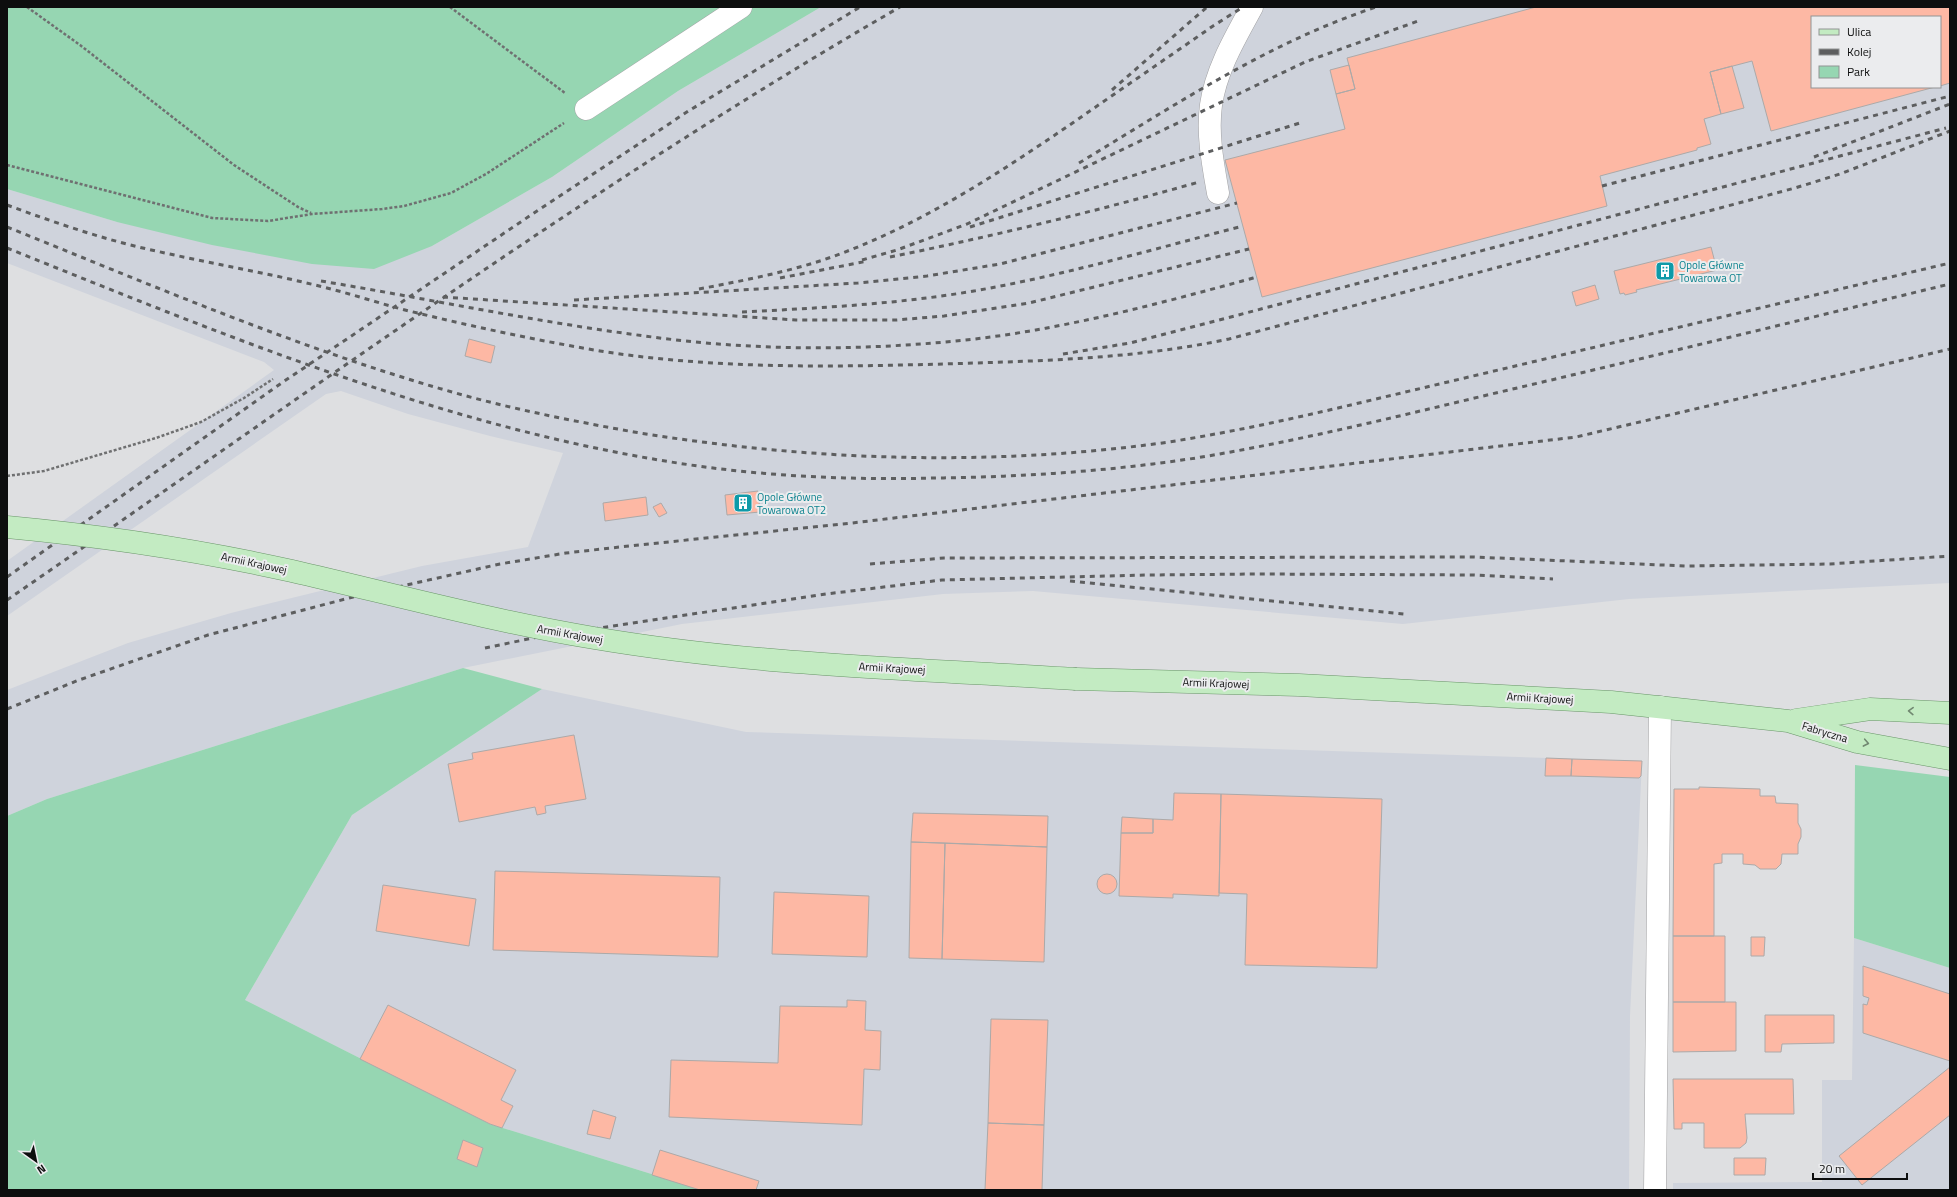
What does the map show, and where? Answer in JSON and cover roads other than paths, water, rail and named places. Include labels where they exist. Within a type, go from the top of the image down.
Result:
[{"type":"main road","name":"Armii Krajowej","points":[[7,528],[107,538],[230,558],[536,628],[652,648],[758,659],[1076,679],[1299,685],[1611,702],[1788,721]]},
{"type":"main road","name":"Fabryczna","points":[[1788,721],[1870,709],[1950,713]]},
{"type":"main road","name":"Fabryczna","points":[[1788,721],[1857,742],[1950,759]]},
{"type":"street","points":[[586,109],[741,7]]},
{"type":"street","points":[[1218,193],[1211,152],[1211,105],[1227,53],[1252,7]]},
{"type":"street","points":[[1655,1190],[1660,707]]},
{"type":"railway","points":[[7,577],[283,382],[534,213],[690,110],[860,7]]},
{"type":"railway","points":[[7,600],[337,371],[559,220],[671,147],[900,7]]},
{"type":"railway","points":[[1112,90],[1207,7]]},
{"type":"railway","points":[[699,289],[746,280],[808,265],[857,247],[922,217],[953,200],[1014,162],[1243,7]]},
{"type":"railway","points":[[1079,163],[1187,98],[1260,57],[1298,38],[1376,7]]},
{"type":"railway","points":[[862,260],[897,250],[967,224],[1305,62],[1418,21]]},
{"type":"railway","points":[[1602,186],[1950,96]]},
{"type":"railway","points":[[1814,157],[1950,104]]},
{"type":"railway","points":[[970,227],[1303,122]]},
{"type":"railway","points":[[1063,354],[1130,343],[1946,128]]},
{"type":"railway","points":[[7,205],[81,231],[137,247],[315,285],[454,322],[600,351],[643,357],[729,364],[857,366],[1015,362],[1123,355],[1194,346],[1229,339],[1795,188],[1840,174],[1950,131]]},
{"type":"railway","points":[[890,257],[1045,222],[1199,182]]},
{"type":"railway","points":[[574,300],[858,283],[927,276],[1000,264],[1237,203]]},
{"type":"railway","points":[[742,312],[887,302],[974,291],[1008,285],[1076,269],[1243,226]]},
{"type":"railway","points":[[7,227],[228,316],[395,375],[475,398],[588,424],[701,442],[767,449],[901,457],[1035,455],[1102,450],[1212,435],[1338,408],[1950,263]]},
{"type":"railway","points":[[7,248],[263,349],[437,407],[525,432],[614,452],[705,467],[762,473],[849,478],[907,479],[1034,475],[1164,463],[1196,458],[1311,436],[1387,419],[1950,284]]},
{"type":"railway","points":[[443,297],[796,320],[896,320],[944,316],[1029,303],[1249,249]]},
{"type":"railway","points":[[780,278],[868,261]]},
{"type":"railway","points":[[321,281],[524,317],[682,341],[795,348],[833,348],[945,342],[1024,332],[1102,317],[1257,277]]},
{"type":"railway","points":[[7,709],[79,680],[208,635],[353,597],[500,564],[566,553],[852,523],[1576,437],[1950,349]]},
{"type":"railway","points":[[870,564],[944,558],[1474,557],[1686,566],[1830,564],[1950,556]]},
{"type":"railway","points":[[485,648],[533,638],[826,594],[942,580],[1258,574],[1474,575],[1553,579]]},
{"type":"railway","points":[[1070,581],[1404,614]]},
{"type":"place","name":"Opole Główne Towarowa OT","points":[[1665,271]]},
{"type":"place","name":"Opole Główne Towarowa OT2","points":[[743,503]]}]
